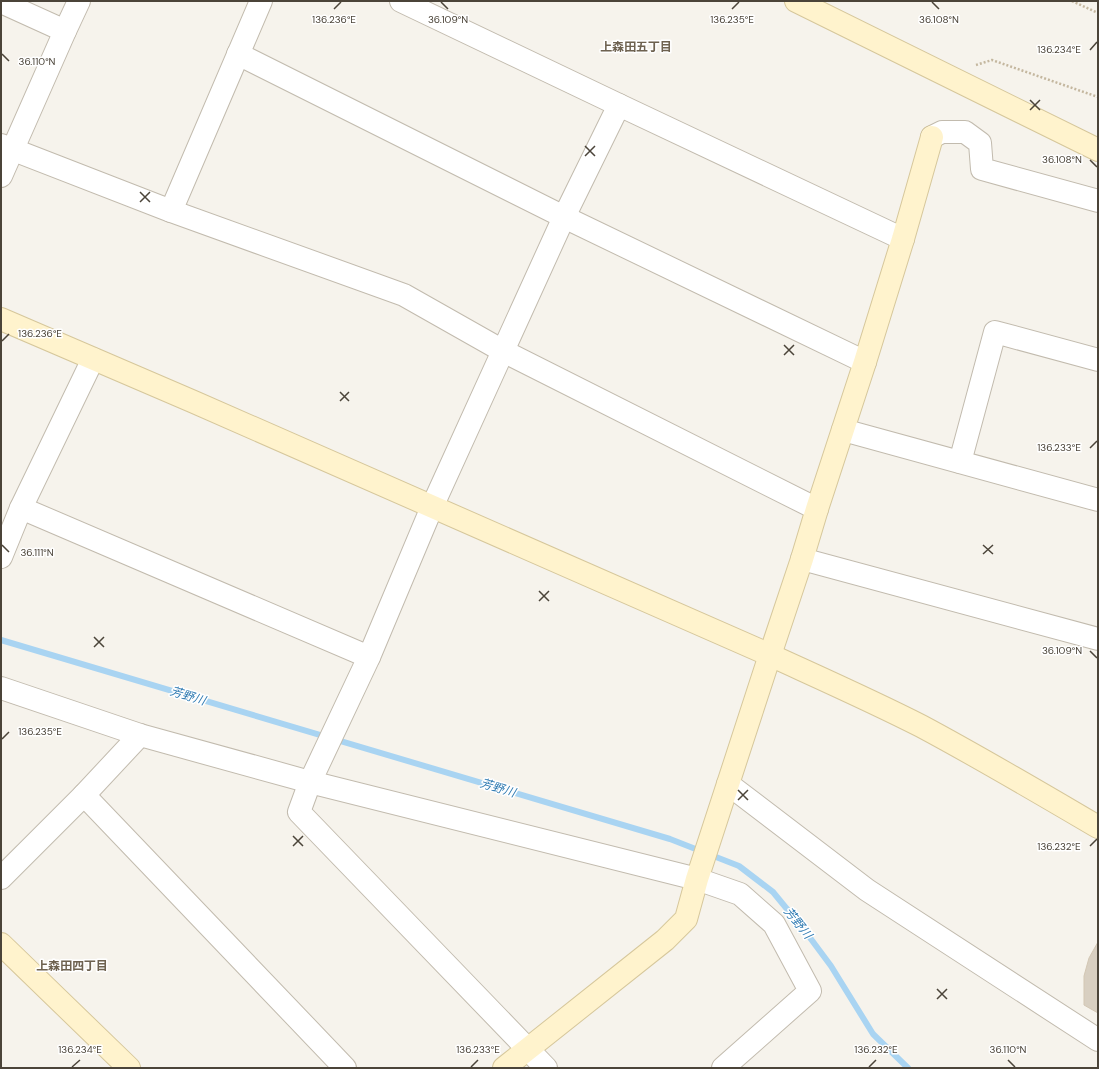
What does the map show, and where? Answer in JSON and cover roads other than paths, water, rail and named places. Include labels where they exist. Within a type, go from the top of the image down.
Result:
[{"type":"street","points":[[1,176],[7,147],[79,1]]},
{"type":"street","points":[[171,211],[261,1]]},
{"type":"street","points":[[401,1],[904,239]]},
{"type":"street","points":[[796,1],[1098,150]]},
{"type":"street","points":[[1,2],[65,31]]},
{"type":"street","points":[[238,54],[564,217],[865,362]]},
{"type":"street","points":[[546,1068],[300,812],[310,782],[369,657],[432,507],[564,217],[619,105]]},
{"type":"street","points":[[504,1068],[665,940],[686,919],[699,872],[802,559],[904,239],[932,138],[942,132],[965,132],[980,143],[982,169],[1098,201]]},
{"type":"street","points":[[7,147],[171,211],[404,295],[503,351],[817,509]]},
{"type":"street","points":[[1075,195],[1098,206]]},
{"type":"street","points":[[1,319],[201,405],[770,655],[920,726],[1013,777],[1098,827]]},
{"type":"street","points":[[960,462],[995,332],[1098,360]]},
{"type":"street","points":[[1,557],[22,508],[93,358]]},
{"type":"street","points":[[843,430],[1098,500]]},
{"type":"street","points":[[22,508],[369,657]]},
{"type":"street","points":[[802,559],[1098,639]]},
{"type":"street","points":[[1,688],[140,735],[310,782],[699,872],[740,894],[774,924],[810,991],[722,1068]]},
{"type":"street","points":[[1,878],[84,795],[140,735]]},
{"type":"street","points":[[728,784],[867,890],[1098,1040]]},
{"type":"street","points":[[84,795],[344,1068]]},
{"type":"street","points":[[1,944],[129,1068]]},
{"type":"waterway","name":"芳野川","points":[[1,640],[670,839],[739,866],[773,892],[831,966],[873,1034],[908,1068]]},
{"type":"district","name":"上森田五丁目","points":[[636,47]]},
{"type":"district","name":"上森田四丁目","points":[[72,966]]}]
